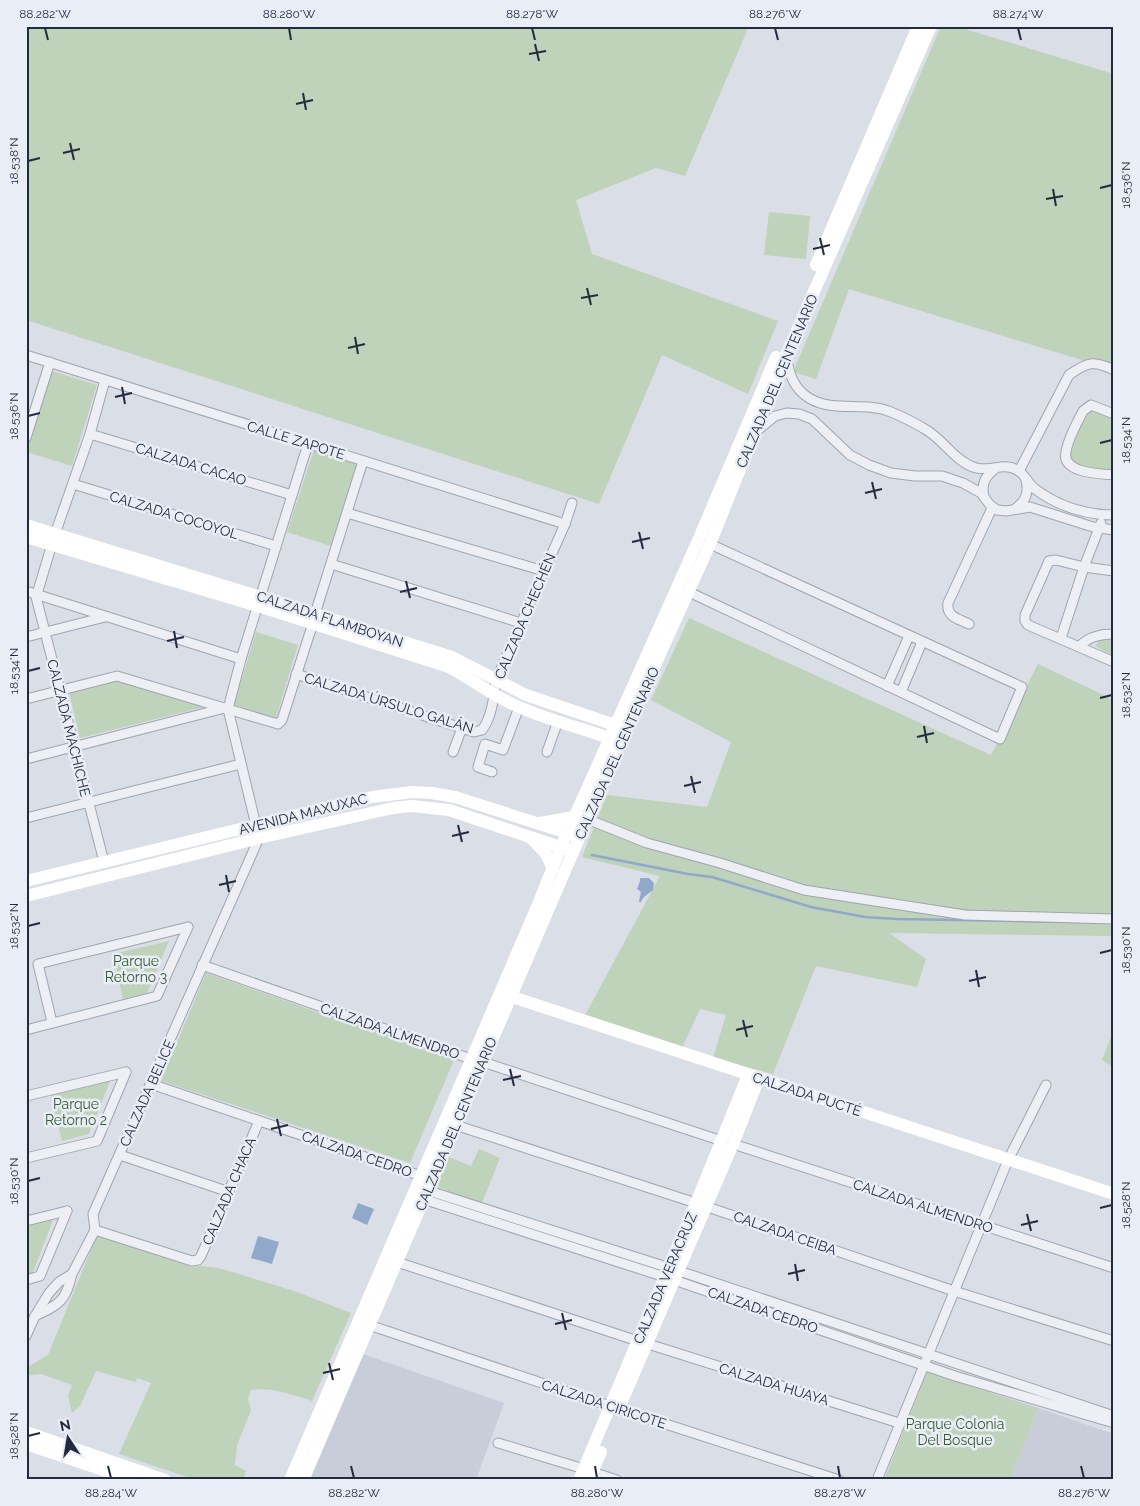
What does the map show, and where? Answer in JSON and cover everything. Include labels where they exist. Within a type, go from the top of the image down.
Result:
[{"type":"main road","name":"CALZADA DEL CENTENARIO","points":[[290,1480],[477,1060],[615,740],[689,592],[710,544],[786,355],[791,332],[918,26]]},
{"type":"main road","name":"CALZADA DEL CENTENARIO","points":[[621,727],[697,543],[931,26]]},
{"type":"main road","name":"CALZADA FLAMBOYAN","points":[[26,525],[53,539]]},
{"type":"main road","name":"CALZADA FLAMBOYAN","points":[[26,536],[53,539],[314,619],[449,667],[473,680],[494,695],[518,707],[615,740]]},
{"type":"main road","name":"CALZADA FLAMBOYAN","points":[[314,619],[452,657],[526,695],[621,727]]},
{"type":"main road","name":"AVENIDA MAXUXAC","points":[[26,881],[372,797],[398,793],[432,793],[455,797],[574,835]]},
{"type":"main road","points":[[474,818],[478,805]]},
{"type":"main road","name":"AVENIDA MAXUXAC","points":[[26,896],[259,838],[393,808],[430,807],[449,810],[567,849]]},
{"type":"main road","points":[[533,823],[581,818]]},
{"type":"main road","points":[[528,835],[546,854],[552,868]]},
{"type":"main road","name":"CALZADA DEL CENTENARIO","points":[[505,995],[552,868],[567,849]]},
{"type":"main road","name":"CALZADA PUCTÉ","points":[[505,995],[1114,1194]]},
{"type":"main road","name":"CALZADA DEL CENTENARIO","points":[[303,1480],[397,1262],[420,1189],[456,1125],[477,1060]]},
{"type":"main road","name":"CALZADA VERACRUZ","points":[[586,1475],[754,1076]]},
{"type":"main road","points":[[26,1432],[165,1480]]},
{"type":"main road","points":[[26,1444],[132,1480]]},
{"type":"street","name":"CALLE ZAPOTE","points":[[26,355],[565,524]]},
{"type":"street","points":[[786,355],[789,372],[795,385],[802,394],[820,403],[869,406],[890,411],[929,432],[964,462],[978,468],[1004,466],[1019,471],[1034,488],[1053,501],[1072,509],[1114,515]]},
{"type":"street","points":[[26,438],[30,413],[50,362]]},
{"type":"street","points":[[1019,471],[1069,374],[1082,365],[1095,363],[1114,370]]},
{"type":"street","points":[[106,380],[73,484],[33,592],[105,617],[241,659]]},
{"type":"street","points":[[1114,414],[1091,405],[1083,411],[1066,452],[1066,459],[1071,466],[1086,472],[1114,475]]},
{"type":"street","points":[[755,432],[765,422],[775,416],[787,413],[799,414],[812,419],[850,454],[869,465],[891,473],[915,476],[942,476],[981,493],[992,508],[1006,511],[1030,507],[1100,528],[1114,530]]},
{"type":"street","name":"CALZADA CACAO","points":[[90,434],[292,495]]},
{"type":"street","points":[[259,838],[226,709],[308,444]]},
{"type":"street","points":[[26,699],[117,676],[278,724],[282,720],[363,461]]},
{"type":"street","points":[[984,498],[984,481],[989,473],[996,468]]},
{"type":"street","points":[[1015,509],[1022,504],[1026,496],[1028,488],[1026,479]]},
{"type":"street","name":"CALZADA COCOYOL","points":[[73,484],[276,546]]},
{"type":"street","name":"CALZADA CHECHÉN","points":[[482,730],[486,724],[496,680],[565,524],[572,503]]},
{"type":"street","points":[[969,624],[950,615],[947,609],[948,603],[992,508]]},
{"type":"street","points":[[348,513],[544,571]]},
{"type":"street","points":[[1061,638],[1084,566],[1104,515]]},
{"type":"street","points":[[689,592],[1000,739],[1022,687],[710,544]]},
{"type":"street","points":[[1114,571],[1056,560],[1049,561],[1025,615],[1025,621],[1028,625],[1114,662]]},
{"type":"street","points":[[331,564],[521,623]]},
{"type":"street","name":"CALZADA MACHICHE","points":[[33,592],[104,862]]},
{"type":"street","points":[[26,637],[105,617]]},
{"type":"street","points":[[1080,646],[1086,640],[1114,634]]},
{"type":"street","points":[[887,686],[909,636]]},
{"type":"street","points":[[901,692],[922,642]]},
{"type":"street","name":"CALZADA ÚRSULO GALÁN","points":[[296,674],[474,732],[482,730]]},
{"type":"street","points":[[492,772],[478,767],[485,744],[503,750],[518,707]]},
{"type":"street","points":[[26,759],[226,709]]},
{"type":"street","points":[[547,752],[558,721]]},
{"type":"street","points":[[453,752],[462,728]]},
{"type":"street","points":[[26,818],[241,764]]},
{"type":"street","points":[[581,818],[647,843],[720,863],[804,890],[965,915],[1114,918]]},
{"type":"street","name":"CALZADA BELICE","points":[[26,1336],[49,1293],[59,1282],[72,1274],[95,1230],[93,1214],[259,838]]},
{"type":"street","points":[[26,1030],[157,996],[188,927],[38,964],[52,1022]]},
{"type":"street","name":"CALZADA ALMENDRO","points":[[202,965],[477,1060],[1114,1268]]},
{"type":"street","points":[[26,1096],[126,1072],[97,1141],[26,1158]]},
{"type":"street","name":"CALZADA CEDRO","points":[[151,1084],[259,1121],[420,1189],[672,1274],[1114,1416]]},
{"type":"street","points":[[876,1480],[1008,1160],[1046,1085]]},
{"type":"street","name":"CALZADA CHACA","points":[[95,1230],[192,1261],[198,1260],[259,1121]]},
{"type":"street","name":"CALZADA CEIBA","points":[[456,1125],[701,1205],[954,1291],[1114,1342]]},
{"type":"street","points":[[120,1155],[229,1192]]},
{"type":"street","points":[[26,1221],[68,1211],[40,1276],[26,1280]]},
{"type":"street","name":"CALZADA HUAYA","points":[[397,1262],[899,1423]]},
{"type":"street","points":[[35,1316],[58,1306],[68,1289],[72,1274]]},
{"type":"street","name":"CALZADA CEDRO","points":[[672,1274],[924,1365],[1114,1423]]},
{"type":"street","name":"CALZADA CIRICOTE","points":[[369,1325],[615,1408],[839,1480]]},
{"type":"street","points":[[498,1443],[586,1475],[617,1480]]},
{"type":"shaded area","points":[[363,1354],[504,1403],[476,1480],[310,1480]]},
{"type":"shaded area","points":[[1038,1408],[1114,1434],[1114,1480],[1010,1480]]},
{"type":"green space","points":[[26,26],[749,26],[685,176],[656,168],[576,200],[592,254],[778,321],[748,394],[662,355],[599,504],[26,320]]},
{"type":"green space","points":[[941,26],[955,26],[1114,74],[1114,374],[1095,364],[849,289],[816,379],[793,372]]},
{"type":"green space","points":[[769,212],[810,216],[806,259],[764,255]]},
{"type":"green space","points":[[52,371],[97,385],[72,466],[27,452]]},
{"type":"green space","points":[[1093,409],[1114,419],[1114,471],[1079,467],[1070,460],[1070,450],[1085,412]]},
{"type":"green space","points":[[314,450],[357,464],[331,546],[287,532]]},
{"type":"green space","points":[[689,618],[991,755],[1038,664],[1114,700],[1114,936],[889,933],[926,959],[917,987],[816,966],[773,1074],[713,1058],[726,1015],[700,1009],[682,1048],[583,1019],[660,876],[582,857],[607,795],[707,807],[731,742],[651,700]]},
{"type":"green space","points":[[256,632],[298,645],[276,718],[234,705]]},
{"type":"green space","points":[[1114,639],[1114,656],[1095,646],[1100,640]]},
{"type":"green space","points":[[116,680],[204,707],[80,738],[69,692]]},
{"type":"green space","name":"Parque Retorno 3","points":[[169,941],[147,993],[123,999],[113,954]]},
{"type":"green space","points":[[206,973],[454,1060],[410,1163],[161,1081]]},
{"type":"green space","points":[[1114,1029],[1114,1067],[1102,1060]]},
{"type":"green space","name":"Parque Retorno 2","points":[[110,1081],[89,1134],[62,1141],[51,1095]]},
{"type":"green space","points":[[479,1149],[500,1158],[481,1205],[436,1186],[449,1157],[471,1166]]},
{"type":"green space","points":[[53,1220],[32,1275],[26,1276],[26,1226]]},
{"type":"green space","points":[[97,1235],[192,1267],[219,1268],[294,1291],[351,1313],[312,1401],[274,1390],[251,1390],[248,1399],[251,1410],[237,1445],[235,1465],[246,1471],[243,1480],[196,1480],[119,1454],[151,1383],[137,1378],[136,1382],[96,1371],[80,1406],[72,1413],[68,1395],[72,1385],[41,1374],[26,1376],[26,1369],[29,1366],[48,1355]]},
{"type":"green space","name":"Parque Colonia Del Bosque","points":[[927,1372],[1038,1408],[1010,1480],[884,1480]]},
{"type":"water","points":[[640,878],[649,878],[654,883],[653,890],[640,903],[641,892],[637,889]]},
{"type":"water","points":[[358,1203],[374,1209],[367,1225],[352,1218]]},
{"type":"water","points":[[258,1236],[279,1242],[272,1264],[251,1258]]},
{"type":"waterway","points":[[592,855],[712,877],[811,907],[865,917],[1078,922]]}]
